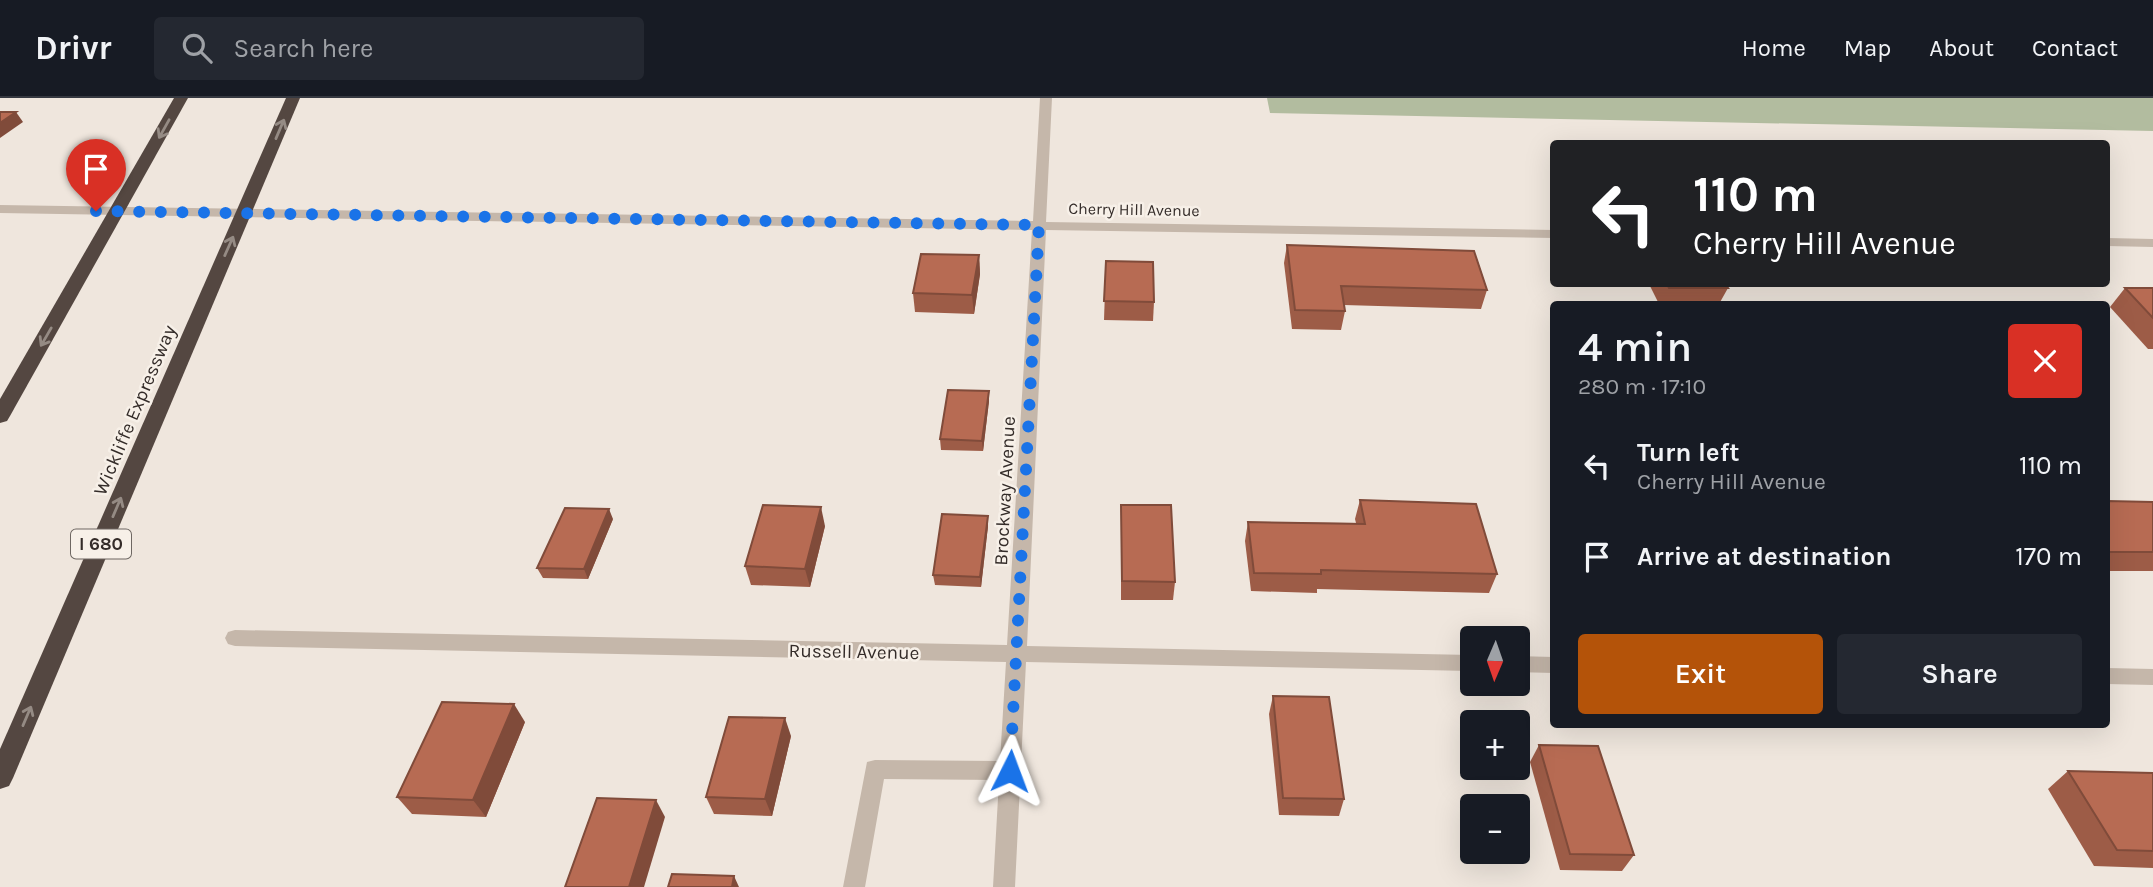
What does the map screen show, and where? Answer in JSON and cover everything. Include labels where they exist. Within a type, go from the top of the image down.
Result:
[{"type":"highway","points":[[0,416],[181,98]]},
{"type":"highway","name":"Wickliffe Expressway","points":[[0,778],[293,98]]},
{"type":"street","name":"Brockway Avenue","points":[[1004,887],[1046,98]]},
{"type":"street","name":"Cherry Hill Avenue","points":[[0,209],[1550,234]]},
{"type":"street","points":[[2110,242],[2153,243]]},
{"type":"street","name":"Russell Avenue","points":[[235,638],[1460,663]]},
{"type":"street","points":[[1530,664],[1550,665]]},
{"type":"street","points":[[2110,676],[2153,677]]},
{"type":"street","points":[[855,887],[875,769],[1010,771]]},
{"type":"green space","points":[[1267,98],[2153,98],[2153,131],[1270,113]]},
{"type":"building","points":[[0,112],[16,112],[0,123]]},
{"type":"building","points":[[1287,245],[1474,251],[1487,290],[1341,286],[1345,311],[1295,310]]},
{"type":"building","points":[[921,254],[979,255],[972,295],[913,293]]},
{"type":"building","points":[[1106,261],[1153,262],[1154,302],[1104,301]]},
{"type":"building","points":[[1668,287],[1728,288],[1669,288]]},
{"type":"building","points":[[2125,288],[2153,288],[2153,318]]},
{"type":"building","points":[[948,390],[989,391],[982,441],[940,439]]},
{"type":"building","points":[[1360,500],[1476,504],[1497,574],[1321,570],[1321,574],[1254,573],[1248,522],[1365,524]]},
{"type":"building","points":[[2110,501],[2153,502],[2153,552],[2110,552]]},
{"type":"building","points":[[763,505],[821,507],[805,569],[745,566]]},
{"type":"building","points":[[1121,505],[1171,505],[1175,582],[1122,581]]},
{"type":"building","points":[[565,508],[609,509],[584,569],[537,568]]},
{"type":"building","points":[[942,514],[988,516],[980,577],[933,575]]},
{"type":"building","points":[[1273,696],[1329,697],[1344,799],[1283,798]]},
{"type":"building","points":[[442,702],[514,704],[473,800],[397,797]]},
{"type":"building","points":[[729,717],[785,718],[765,799],[706,797]]},
{"type":"building","points":[[1539,745],[1598,746],[1634,855],[1570,854]]},
{"type":"building","points":[[2068,771],[2153,773],[2153,851],[2117,850]]},
{"type":"building","points":[[597,798],[656,800],[629,887],[565,887]]},
{"type":"building","points":[[672,874],[734,876],[732,887],[668,887]]},
{"type":"route","points":[[96,211],[1039,225],[1010,771]]}]
